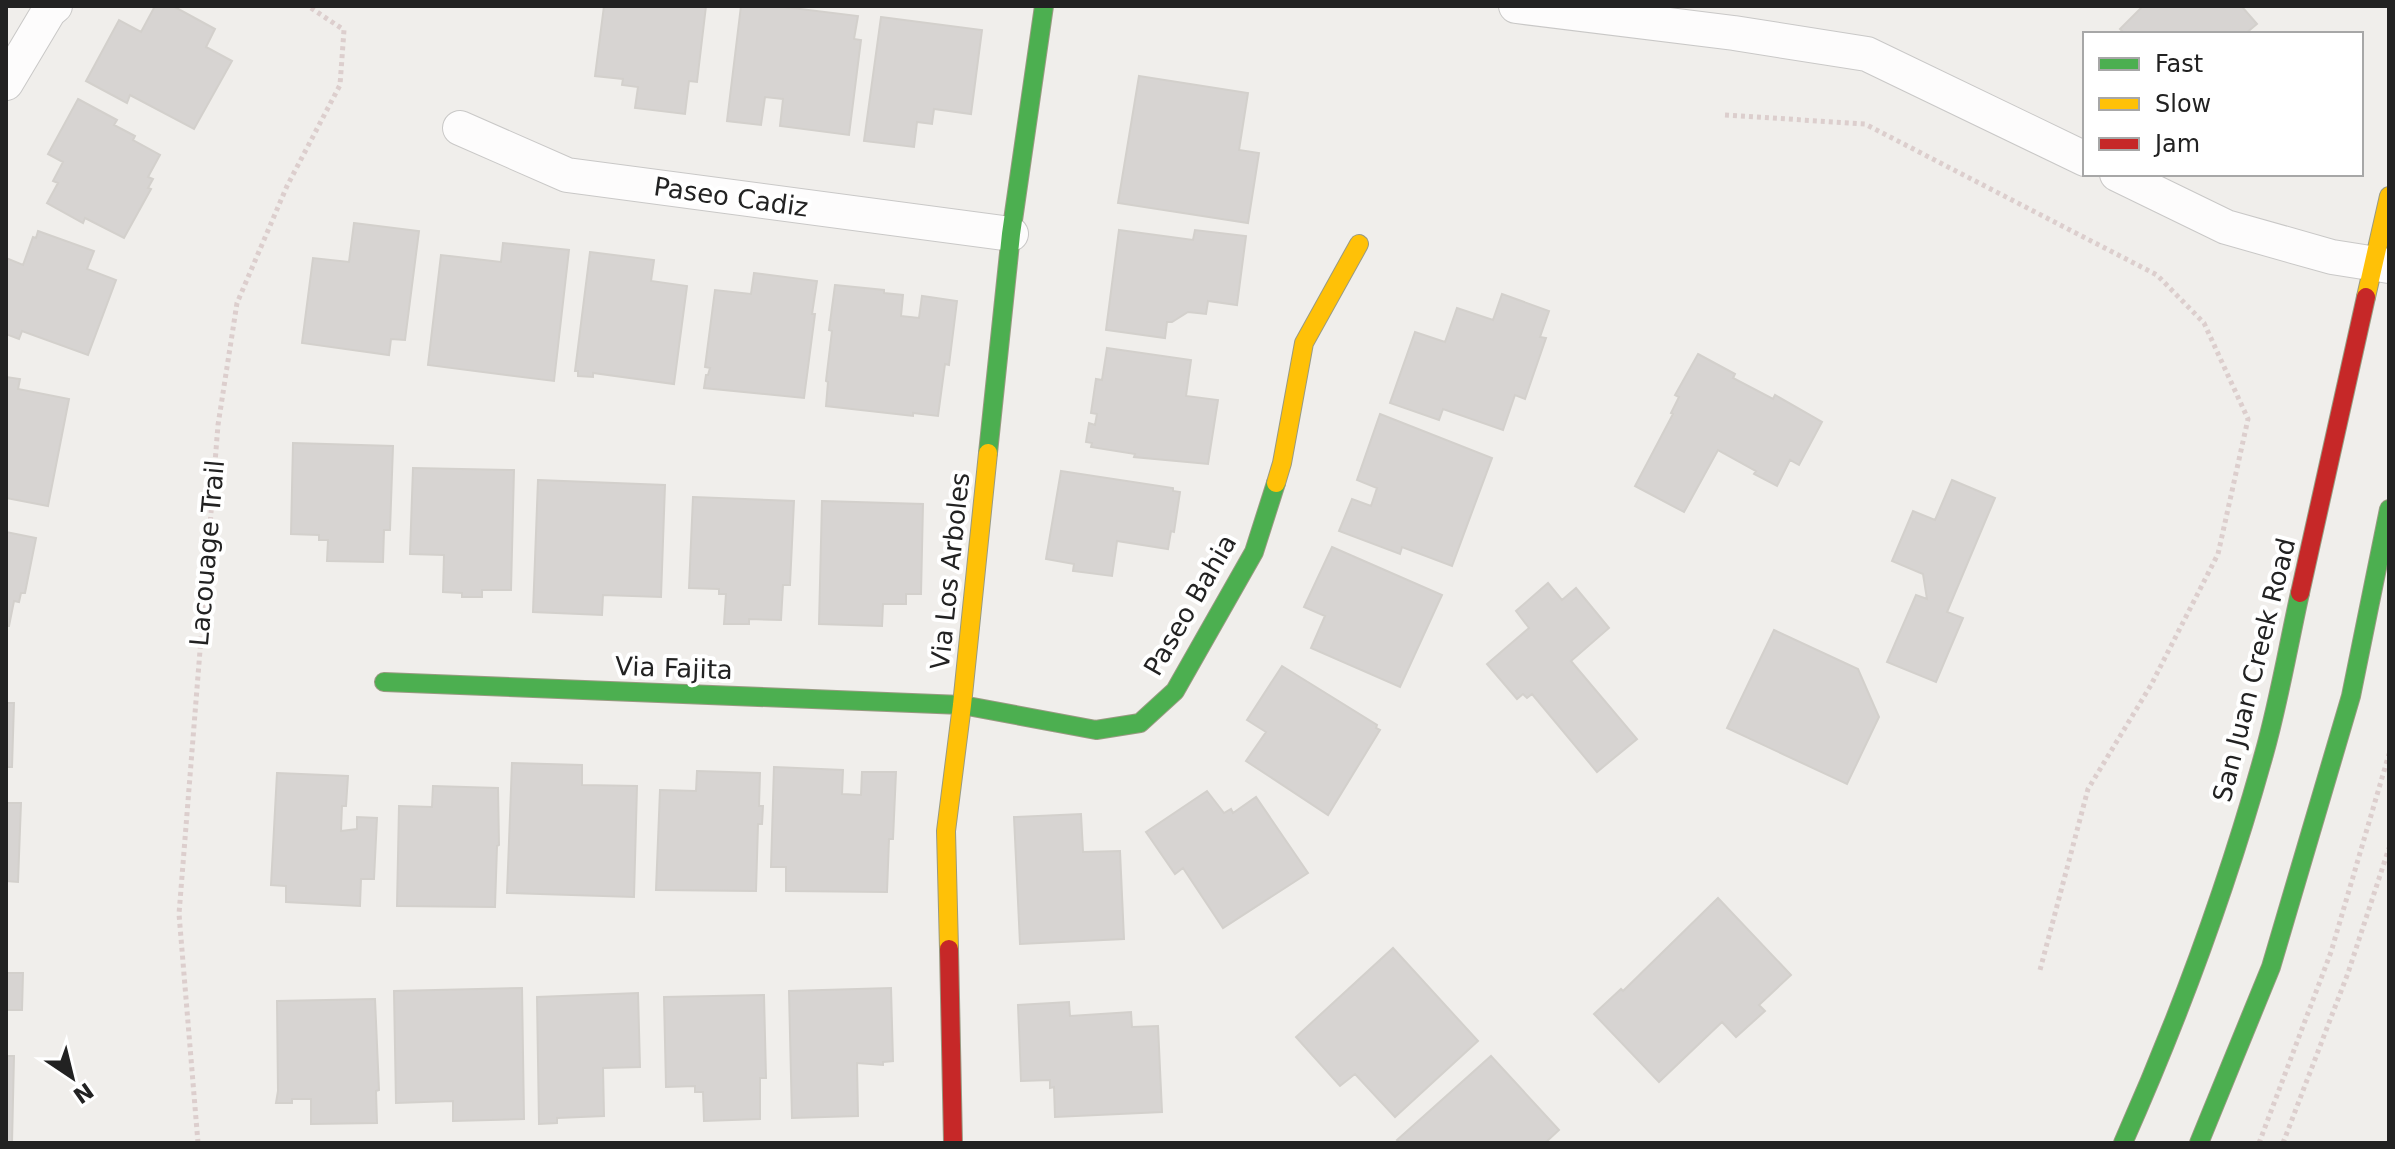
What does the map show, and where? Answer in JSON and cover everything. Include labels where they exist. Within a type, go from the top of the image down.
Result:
[{"type":"street","name":"Via Los Arboles","points":[[953,1143],[946,831],[1011,234],[1044,6]]},
{"type":"street","points":[[1516,6],[1737,19],[1867,54],[2083,158]]},
{"type":"street","points":[[6,83],[51,8]]},
{"type":"street","name":"Paseo Cadiz","points":[[460,128],[567,175],[1011,234]]},
{"type":"street","points":[[2121,176],[2226,227],[2332,257],[2382,264]]},
{"type":"street","name":"San Juan Creek Road","points":[[2123,1143],[2156,1068],[2215,913],[2265,752],[2382,264],[2389,196]]},
{"type":"street","name":"Paseo Bahia","points":[[962,705],[1096,730],[1140,723],[1175,691],[1254,552],[1282,463],[1304,343],[1359,244]]},
{"type":"street","points":[[2199,1143],[2271,967],[2351,696],[2389,509]]},
{"type":"street","name":"Via Fajita","points":[[384,682],[962,705]]},
{"type":"path","name":"Lacouage Trail","points":[[198,1143],[179,914],[218,425],[237,303],[287,186],[340,85],[344,30],[308,6]]},
{"type":"path","points":[[1725,115],[1865,124],[2157,275],[2204,323],[2248,419],[2218,554],[2151,685],[2088,789],[2040,970]]},
{"type":"path","points":[[2259,1143],[2331,952],[2389,754]]},
{"type":"path","points":[[2283,1143],[2348,973],[2389,848]]},
{"type":"building","points":[[155,6],[173,6],[215,29],[206,47],[232,61],[194,129],[130,95],[127,103],[86,81],[119,20],[141,32]]},
{"type":"building","points":[[604,6],[706,6],[697,82],[689,81],[685,114],[635,108],[638,87],[622,85],[623,79],[595,76]]},
{"type":"building","points":[[741,6],[776,6],[858,16],[854,39],[861,40],[849,135],[780,126],[783,99],[765,97],[761,125],[727,121]]},
{"type":"building","points":[[2143,6],[2245,6],[2243,8],[2257,24],[2247,32],[2123,32],[2120,29]]},
{"type":"building","points":[[881,17],[982,30],[971,114],[934,109],[932,124],[917,122],[914,147],[864,141]]},
{"type":"building","points":[[1139,76],[1248,93],[1239,150],[1259,153],[1248,223],[1118,203]]},
{"type":"building","points":[[78,99],[117,120],[114,125],[160,155],[148,177],[153,179],[148,188],[151,189],[124,238],[85,218],[83,223],[47,203],[58,183],[53,181],[63,162],[48,154]]},
{"type":"building","points":[[354,223],[419,231],[405,340],[391,339],[389,355],[302,343],[313,258],[349,262]]},
{"type":"building","points":[[1119,230],[1193,240],[1195,230],[1246,236],[1237,305],[1208,301],[1206,314],[1188,312],[1167,322],[1165,338],[1106,330]]},
{"type":"building","points":[[38,231],[94,251],[87,269],[116,280],[88,355],[22,331],[19,339],[6,334],[6,258],[23,265]]},
{"type":"building","points":[[503,243],[569,250],[554,381],[428,365],[441,255],[501,262]]},
{"type":"building","points":[[590,252],[654,260],[651,281],[687,286],[674,384],[593,373],[593,377],[578,376],[578,371],[575,371]]},
{"type":"building","points":[[754,273],[817,281],[804,398],[704,388],[710,368],[705,367],[715,290],[751,294]]},
{"type":"building","points":[[835,285],[903,295],[901,316],[919,318],[922,296],[957,301],[949,365],[945,364],[938,416],[826,406],[832,331],[829,330]]},
{"type":"building","points":[[1502,294],[1549,311],[1540,337],[1546,338],[1525,399],[1515,395],[1503,430],[1443,409],[1439,420],[1390,403],[1415,332],[1445,342],[1457,308],[1493,320]]},
{"type":"building","points":[[1107,348],[1191,360],[1186,396],[1218,400],[1208,464],[1134,457],[1135,454],[1091,447],[1092,443],[1086,442],[1089,423],[1095,425],[1097,414],[1091,413],[1096,379],[1102,380]]},
{"type":"building","points":[[1698,354],[1735,374],[1733,378],[1773,399],[1775,395],[1822,422],[1799,465],[1790,460],[1777,486],[1718,450],[1684,512],[1635,486],[1673,414],[1679,397],[1675,395]]},
{"type":"building","points":[[6,377],[20,379],[18,389],[69,399],[48,506],[6,498]]},
{"type":"building","points":[[1380,414],[1492,458],[1452,566],[1402,547],[1400,554],[1339,531],[1352,499],[1371,506],[1377,488],[1357,480]]},
{"type":"building","points":[[293,443],[393,446],[390,530],[384,530],[383,562],[327,561],[328,540],[319,540],[319,535],[291,534]]},
{"type":"building","points":[[413,468],[514,470],[511,590],[482,590],[482,597],[462,597],[462,593],[443,592],[444,555],[410,554]]},
{"type":"building","points":[[1061,471],[1173,488],[1173,491],[1180,492],[1168,549],[1117,541],[1112,576],[1073,571],[1074,564],[1046,559]]},
{"type":"building","points":[[538,480],[665,485],[661,597],[603,595],[602,615],[533,612]]},
{"type":"building","points":[[1952,480],[1995,498],[1947,612],[1963,618],[1936,682],[1887,662],[1916,595],[1927,599],[1923,574],[1892,561],[1913,511],[1935,520]]},
{"type":"building","points":[[693,497],[794,501],[790,585],[783,585],[781,620],[749,619],[749,624],[724,624],[726,594],[719,594],[719,589],[689,588]]},
{"type":"building","points":[[822,501],[923,504],[921,594],[906,594],[906,604],[883,604],[882,626],[819,624]]},
{"type":"building","points":[[6,532],[36,538],[25,593],[21,593],[19,602],[14,601],[9,626],[6,626]]},
{"type":"building","points":[[1332,547],[1442,595],[1400,687],[1311,648],[1325,616],[1304,607]]},
{"type":"building","points":[[1548,583],[1562,600],[1576,588],[1609,628],[1571,661],[1637,739],[1597,772],[1532,694],[1527,698],[1523,694],[1517,699],[1487,664],[1529,628],[1516,611]]},
{"type":"building","points":[[1774,630],[1858,669],[1879,717],[1847,784],[1727,728]]},
{"type":"building","points":[[1282,666],[1377,725],[1376,728],[1380,730],[1328,815],[1246,761],[1266,732],[1247,720]]},
{"type":"building","points":[[6,703],[14,703],[12,767],[6,767]]},
{"type":"building","points":[[512,763],[582,765],[582,785],[637,786],[634,897],[507,893]]},
{"type":"building","points":[[774,767],[843,770],[842,794],[861,795],[862,772],[896,772],[887,892],[786,891],[786,867],[771,867]]},
{"type":"building","points":[[697,771],[760,773],[759,806],[763,806],[762,824],[758,824],[756,891],[656,890],[660,790],[696,791]]},
{"type":"building","points":[[277,773],[348,776],[341,831],[357,829],[357,817],[377,818],[374,879],[361,879],[360,906],[286,902],[286,886],[271,885]]},
{"type":"building","points":[[433,786],[498,788],[499,845],[495,907],[397,906],[399,806],[432,807]]},
{"type":"building","points":[[1207,791],[1224,813],[1231,809],[1233,813],[1256,797],[1308,873],[1223,928],[1183,868],[1175,874],[1146,832]]},
{"type":"building","points":[[6,803],[21,803],[18,882],[6,881]]},
{"type":"building","points":[[1081,814],[1083,852],[1120,851],[1124,939],[1020,944],[1014,817]]},
{"type":"building","points":[[1718,898],[1791,975],[1759,1005],[1765,1011],[1736,1037],[1722,1022],[1659,1082],[1594,1014],[1621,989],[1623,991]]},
{"type":"building","points":[[1393,948],[1478,1041],[1395,1117],[1355,1074],[1340,1086],[1296,1037]]},
{"type":"building","points":[[6,973],[23,973],[22,1010],[6,1010]]},
{"type":"building","points":[[522,988],[524,1119],[453,1121],[453,1101],[396,1103],[394,991]]},
{"type":"building","points":[[891,988],[893,1061],[883,1062],[883,1065],[857,1063],[858,1116],[792,1118],[789,991]]},
{"type":"building","points":[[638,993],[640,1067],[603,1068],[604,1116],[557,1118],[557,1123],[539,1124],[537,997]]},
{"type":"building","points":[[764,995],[766,1078],[760,1078],[760,1119],[704,1121],[703,1092],[695,1092],[695,1086],[666,1087],[664,997]]},
{"type":"building","points":[[375,999],[379,1090],[376,1091],[377,1123],[311,1124],[311,1099],[276,1103],[277,1001]]},
{"type":"building","points":[[1069,1002],[1070,1016],[1131,1012],[1132,1027],[1158,1026],[1162,1112],[1055,1117],[1054,1087],[1050,1088],[1050,1080],[1021,1081],[1018,1005]]},
{"type":"building","points":[[6,1056],[14,1056],[12,1143],[6,1143]]},
{"type":"building","points":[[1491,1056],[1559,1130],[1545,1143],[1400,1143],[1397,1140]]},
{"type":"traffic: fast","points":[[988,453],[1011,234],[1044,6]]},
{"type":"traffic: fast","points":[[384,682],[962,705],[1096,730],[1140,723],[1175,691],[1254,552],[1276,483]]},
{"type":"traffic: fast","points":[[2199,1143],[2271,967],[2351,696],[2389,509]]},
{"type":"traffic: fast","points":[[2123,1143],[2182,1000],[2250,804],[2279,694],[2300,593]]},
{"type":"traffic: slow","points":[[2366,297],[2389,196]]},
{"type":"traffic: slow","points":[[1276,483],[1304,343],[1359,244]]},
{"type":"traffic: slow","points":[[949,949],[946,831],[988,453]]},
{"type":"traffic: jam","points":[[2300,593],[2366,297]]},
{"type":"traffic: jam","points":[[949,949],[953,1143]]}]
